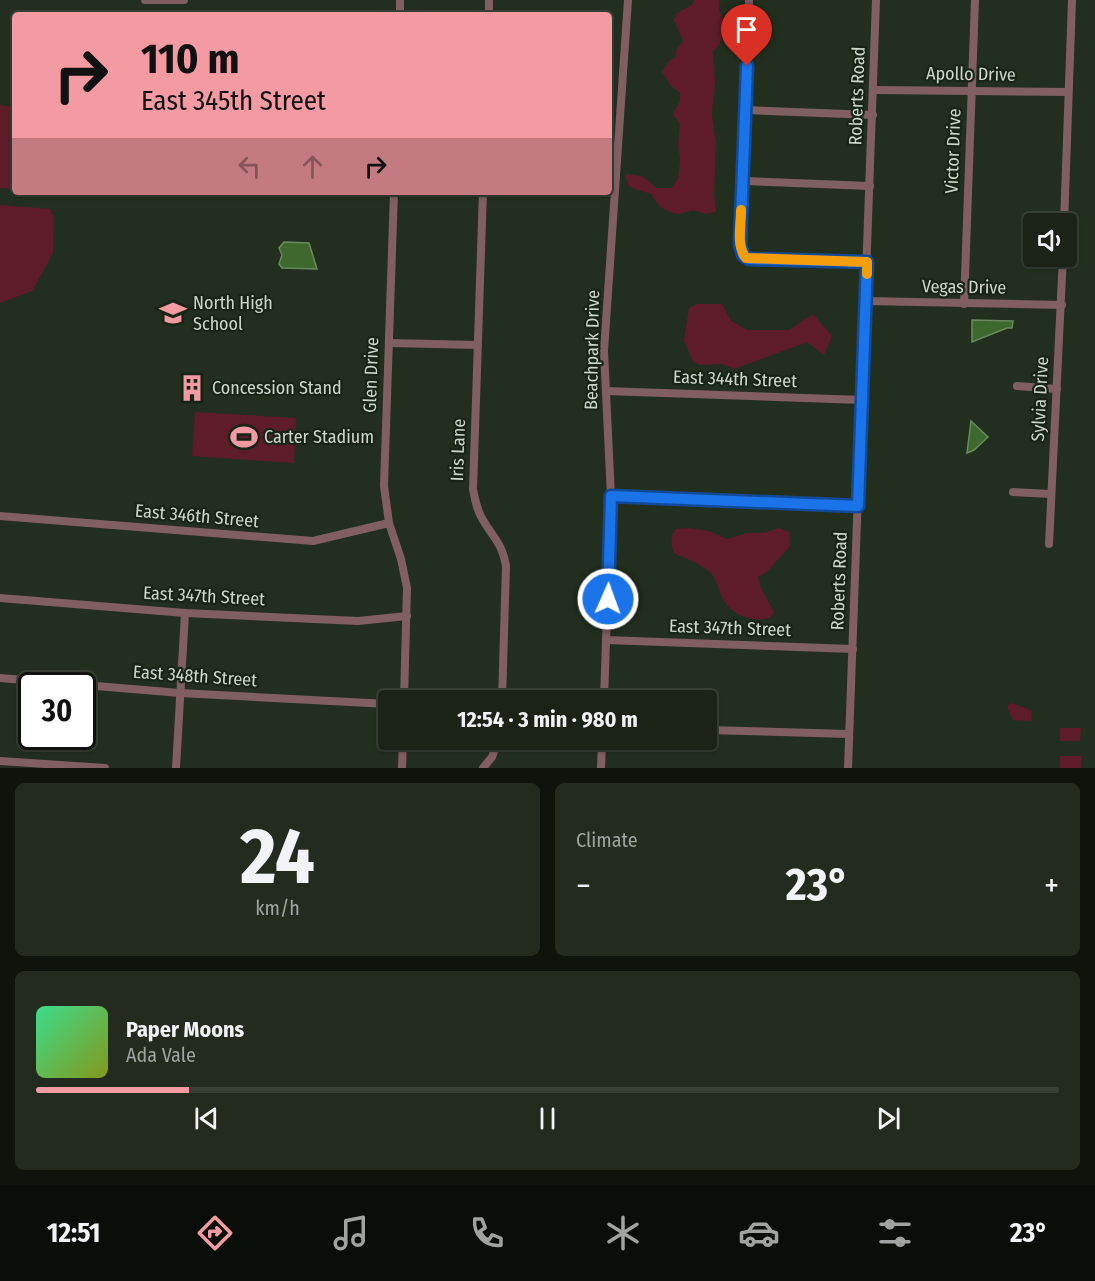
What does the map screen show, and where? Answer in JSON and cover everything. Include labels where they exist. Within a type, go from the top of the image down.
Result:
[{"type":"street","points":[[145,0],[184,0]]},
{"type":"street","name":"Beachpark Drive","points":[[604,690],[611,496],[604,351],[628,0]]},
{"type":"street","points":[[749,0],[740,244],[743,255],[749,259],[867,262]]},
{"type":"street","name":"Roberts Road","points":[[848,768],[876,0]]},
{"type":"street","name":"Victor Drive","points":[[964,304],[975,0]]},
{"type":"street","points":[[1064,213],[1072,0]]},
{"type":"street","name":"Apollo Drive","points":[[874,90],[1068,92]]},
{"type":"street","points":[[745,110],[873,115]]},
{"type":"street","points":[[743,181],[870,186]]},
{"type":"street","name":"Glen Drive","points":[[394,195],[384,478],[385,504],[389,523],[406,579],[404,690]]},
{"type":"street","name":"Iris Lane","points":[[483,195],[473,489],[476,505],[483,520],[501,545],[506,566],[502,690]]},
{"type":"street","name":"Sylvia Drive","points":[[1049,544],[1063,267]]},
{"type":"street","name":"Vegas Drive","points":[[866,301],[1062,305]]},
{"type":"street","points":[[389,343],[478,345]]},
{"type":"street","points":[[1017,386],[1057,389]]},
{"type":"street","name":"East 344th Street","points":[[606,391],[862,400]]},
{"type":"street","points":[[1013,492],[1051,494]]},
{"type":"street","points":[[611,496],[858,506]]},
{"type":"street","name":"East 346th Street","points":[[0,516],[313,541],[389,523]]},
{"type":"street","name":"East 347th Street","points":[[0,598],[184,613],[358,621],[407,616]]},
{"type":"street","points":[[176,768],[184,613]]},
{"type":"street","name":"East 347th Street","points":[[606,640],[853,649]]},
{"type":"street","name":"East 348th Street","points":[[0,678],[180,693],[378,703]]},
{"type":"street","points":[[717,730],[849,734]]},
{"type":"street","points":[[402,768],[403,750]]},
{"type":"street","points":[[483,768],[494,750]]},
{"type":"street","points":[[601,768],[602,750]]},
{"type":"street","points":[[0,760],[105,768]]},
{"type":"shaded area","points":[[694,0],[719,0],[719,10],[724,22],[720,43],[713,52],[715,82],[712,115],[716,143],[714,195],[716,212],[705,214],[693,210],[679,214],[660,207],[651,194],[629,187],[625,174],[642,176],[657,188],[671,188],[678,178],[680,124],[673,114],[680,101],[680,93],[671,86],[662,72],[669,61],[676,57],[676,50],[683,41],[674,20],[677,13],[692,5]]},
{"type":"shaded area","points":[[0,105],[12,107],[12,189],[0,188]]},
{"type":"shaded area","points":[[0,205],[50,209],[54,217],[53,253],[32,291],[0,303]]},
{"type":"shaded area","points":[[284,242],[309,243],[317,269],[282,268],[279,264],[282,255],[279,248]]},
{"type":"shaded area","points":[[696,304],[722,304],[731,321],[747,330],[789,330],[813,314],[832,336],[824,355],[807,342],[734,369],[722,364],[699,365],[693,362],[684,340],[689,308]]},
{"type":"shaded area","points":[[972,320],[1013,321],[1012,328],[972,342]]},
{"type":"shaded area","name":"Carter Stadium","points":[[195,412],[296,418],[294,463],[192,456]]},
{"type":"shaded area","points":[[971,421],[988,437],[974,450],[967,453]]},
{"type":"shaded area","points":[[779,528],[789,532],[790,546],[767,572],[758,577],[761,588],[774,612],[770,618],[756,619],[737,614],[723,599],[710,573],[674,553],[672,535],[676,529],[709,531],[727,539]]},
{"type":"shaded area","points":[[1012,703],[1032,711],[1031,721],[1013,720],[1007,707]]},
{"type":"shaded area","points":[[1060,728],[1081,728],[1080,741],[1060,741]]},
{"type":"shaded area","points":[[1060,756],[1081,756],[1081,768],[1060,768]]},
{"type":"slow traffic","points":[[741,210],[740,244],[741,251],[746,258],[867,262],[867,274]]},
{"type":"place","name":"North High School","points":[[173,313]]},
{"type":"place","name":"Concession Stand","points":[[192,388]]},
{"type":"place","name":"Carter Stadium","points":[[244,437]]},
{"type":"route","points":[[608,599],[611,496],[858,506],[867,262],[749,259],[743,255],[740,244],[747,66]]}]
